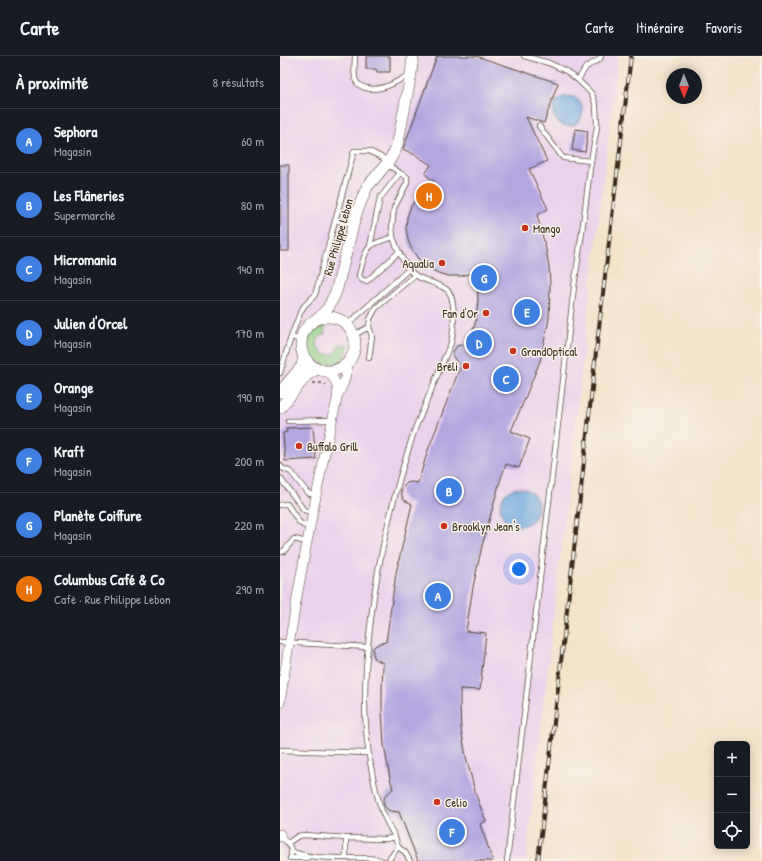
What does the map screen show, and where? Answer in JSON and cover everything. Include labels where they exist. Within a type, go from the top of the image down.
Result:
[{"type":"street","name":"Rue Philippe Lebon","points":[[318,319],[328,308],[336,292],[356,214],[367,187],[388,162],[396,149],[400,137],[413,56]]},
{"type":"street","name":"Rue Philippe Lebon","points":[[336,292],[342,322]]},
{"type":"street","points":[[280,408],[307,375],[322,370],[335,370],[348,362],[354,352],[355,340],[354,335],[342,322],[331,317],[318,319],[307,328],[304,334],[297,338],[304,356],[312,366],[322,370],[334,379],[338,388],[307,542],[284,642],[280,703]]},
{"type":"street","points":[[280,392],[302,366],[304,356]]},
{"type":"street","points":[[337,399],[344,382],[348,362]]},
{"type":"lane","points":[[355,56],[355,79],[357,83],[363,87],[380,89],[411,74]]},
{"type":"lane","points":[[507,861],[558,430],[562,380],[591,161],[597,127],[596,106],[592,94],[578,80],[566,71],[549,63],[524,56]]},
{"type":"lane","points":[[578,80],[586,67],[600,59],[601,56]]},
{"type":"lane","points":[[539,126],[562,158],[591,161]]},
{"type":"lane","points":[[280,373],[297,338],[304,306],[315,296],[354,151],[370,151],[388,162],[407,177],[407,183],[394,208],[392,226],[393,238],[409,269],[415,274],[445,288],[450,292],[453,312],[453,334],[451,343],[413,435],[383,541],[372,605],[367,647],[365,711],[368,753],[377,796],[384,818],[395,837],[398,846],[405,852],[410,861]]},
{"type":"lane","points":[[399,252],[367,280],[362,280],[360,276],[363,260],[370,246],[380,198],[400,173]]},
{"type":"lane","points":[[336,220],[353,225]]},
{"type":"lane","points":[[370,246],[393,238]]},
{"type":"lane","points":[[342,322],[409,269]]},
{"type":"lane","points":[[369,358],[372,336],[369,327],[370,319],[376,308],[415,274]]},
{"type":"lane","points":[[354,335],[369,327]]},
{"type":"lane","points":[[288,421],[332,420]]},
{"type":"lane","points":[[280,465],[282,468],[291,472],[306,491],[310,494],[316,495]]},
{"type":"lane","points":[[280,478],[304,510],[312,513]]},
{"type":"lane","points":[[280,505],[287,504],[299,522],[310,527]]},
{"type":"lane","points":[[280,552],[284,550],[294,539],[307,542]]},
{"type":"lane","points":[[284,642],[367,647]]},
{"type":"lane","points":[[280,750],[368,753]]},
{"type":"lane","points":[[383,861],[374,858],[299,855],[291,851],[282,838],[304,835],[386,839],[395,837]]},
{"type":"lane","points":[[346,838],[346,858]]},
{"type":"lane","points":[[388,861],[398,846]]},
{"type":"lane","points":[[291,851],[290,860],[323,857]]},
{"type":"path","points":[[304,378],[311,384],[322,383],[327,385]]},
{"type":"shaded area","points":[[280,56],[618,56],[526,861],[280,861]]},
{"type":"green space","points":[[324,324],[325,334],[319,339],[317,344],[322,352],[327,355],[332,355],[336,352],[339,345],[349,345],[346,355],[340,361],[333,364],[325,364],[318,361],[312,356],[309,349],[309,340],[311,335],[317,328]]},
{"type":"water","points":[[568,96],[579,100],[583,111],[579,122],[568,126],[557,122],[553,111],[557,100]]},
{"type":"water","points":[[519,488],[532,494],[538,507],[532,520],[519,526],[506,520],[500,507],[506,494]]},
{"type":"building","points":[[366,56],[390,56],[390,72],[377,72],[376,69],[366,69]]},
{"type":"building","points":[[437,56],[476,56],[558,83],[544,123],[526,117],[547,161],[529,169],[548,209],[537,215],[546,249],[550,285],[549,319],[540,361],[511,431],[530,439],[519,468],[506,464],[482,546],[473,587],[466,631],[486,633],[480,690],[460,689],[461,729],[466,757],[476,795],[486,821],[480,824],[493,861],[418,861],[399,812],[390,811],[384,805],[385,796],[393,789],[384,745],[382,711],[383,663],[375,659],[373,654],[373,648],[375,646],[386,642],[396,573],[412,504],[403,499],[401,492],[402,488],[407,483],[418,483],[428,450],[461,365],[455,360],[453,352],[457,346],[469,345],[476,320],[478,300],[477,272],[461,276],[449,276],[438,273],[428,267],[419,260],[412,250],[406,229],[407,217],[411,206],[425,188],[435,182],[425,174],[431,165],[403,149]]},
{"type":"building","points":[[575,129],[588,131],[585,152],[572,150]]},
{"type":"building","points":[[280,165],[289,165],[289,251],[280,251]]},
{"type":"building","name":"Buffalo Grill","points":[[313,427],[316,459],[285,461],[283,433],[287,432],[286,428]]},
{"type":"railway","points":[[538,861],[631,56]]},
{"type":"place","name":"Columbus Café & Co","points":[[429,196]]},
{"type":"place","name":"Mango","points":[[525,228]]},
{"type":"place","name":"Aqualia","points":[[442,263]]},
{"type":"place","name":"Planète Coiffure","points":[[484,278]]},
{"type":"place","name":"Orange","points":[[527,312]]},
{"type":"place","name":"Fan d'Or","points":[[486,313]]},
{"type":"place","name":"Julien d'Orcel","points":[[479,343]]},
{"type":"place","name":"GrandOptical","points":[[513,351]]},
{"type":"place","name":"Bréli","points":[[466,366]]},
{"type":"place","name":"Micromania","points":[[506,379]]},
{"type":"place","name":"Buffalo Grill","points":[[299,446]]},
{"type":"place","name":"Les Flâneries","points":[[449,491]]},
{"type":"place","name":"Brooklyn Jean's","points":[[444,526]]},
{"type":"place","name":"Sephora","points":[[438,596]]},
{"type":"place","name":"Celio","points":[[437,802]]},
{"type":"place","name":"Kraft","points":[[452,832]]}]
